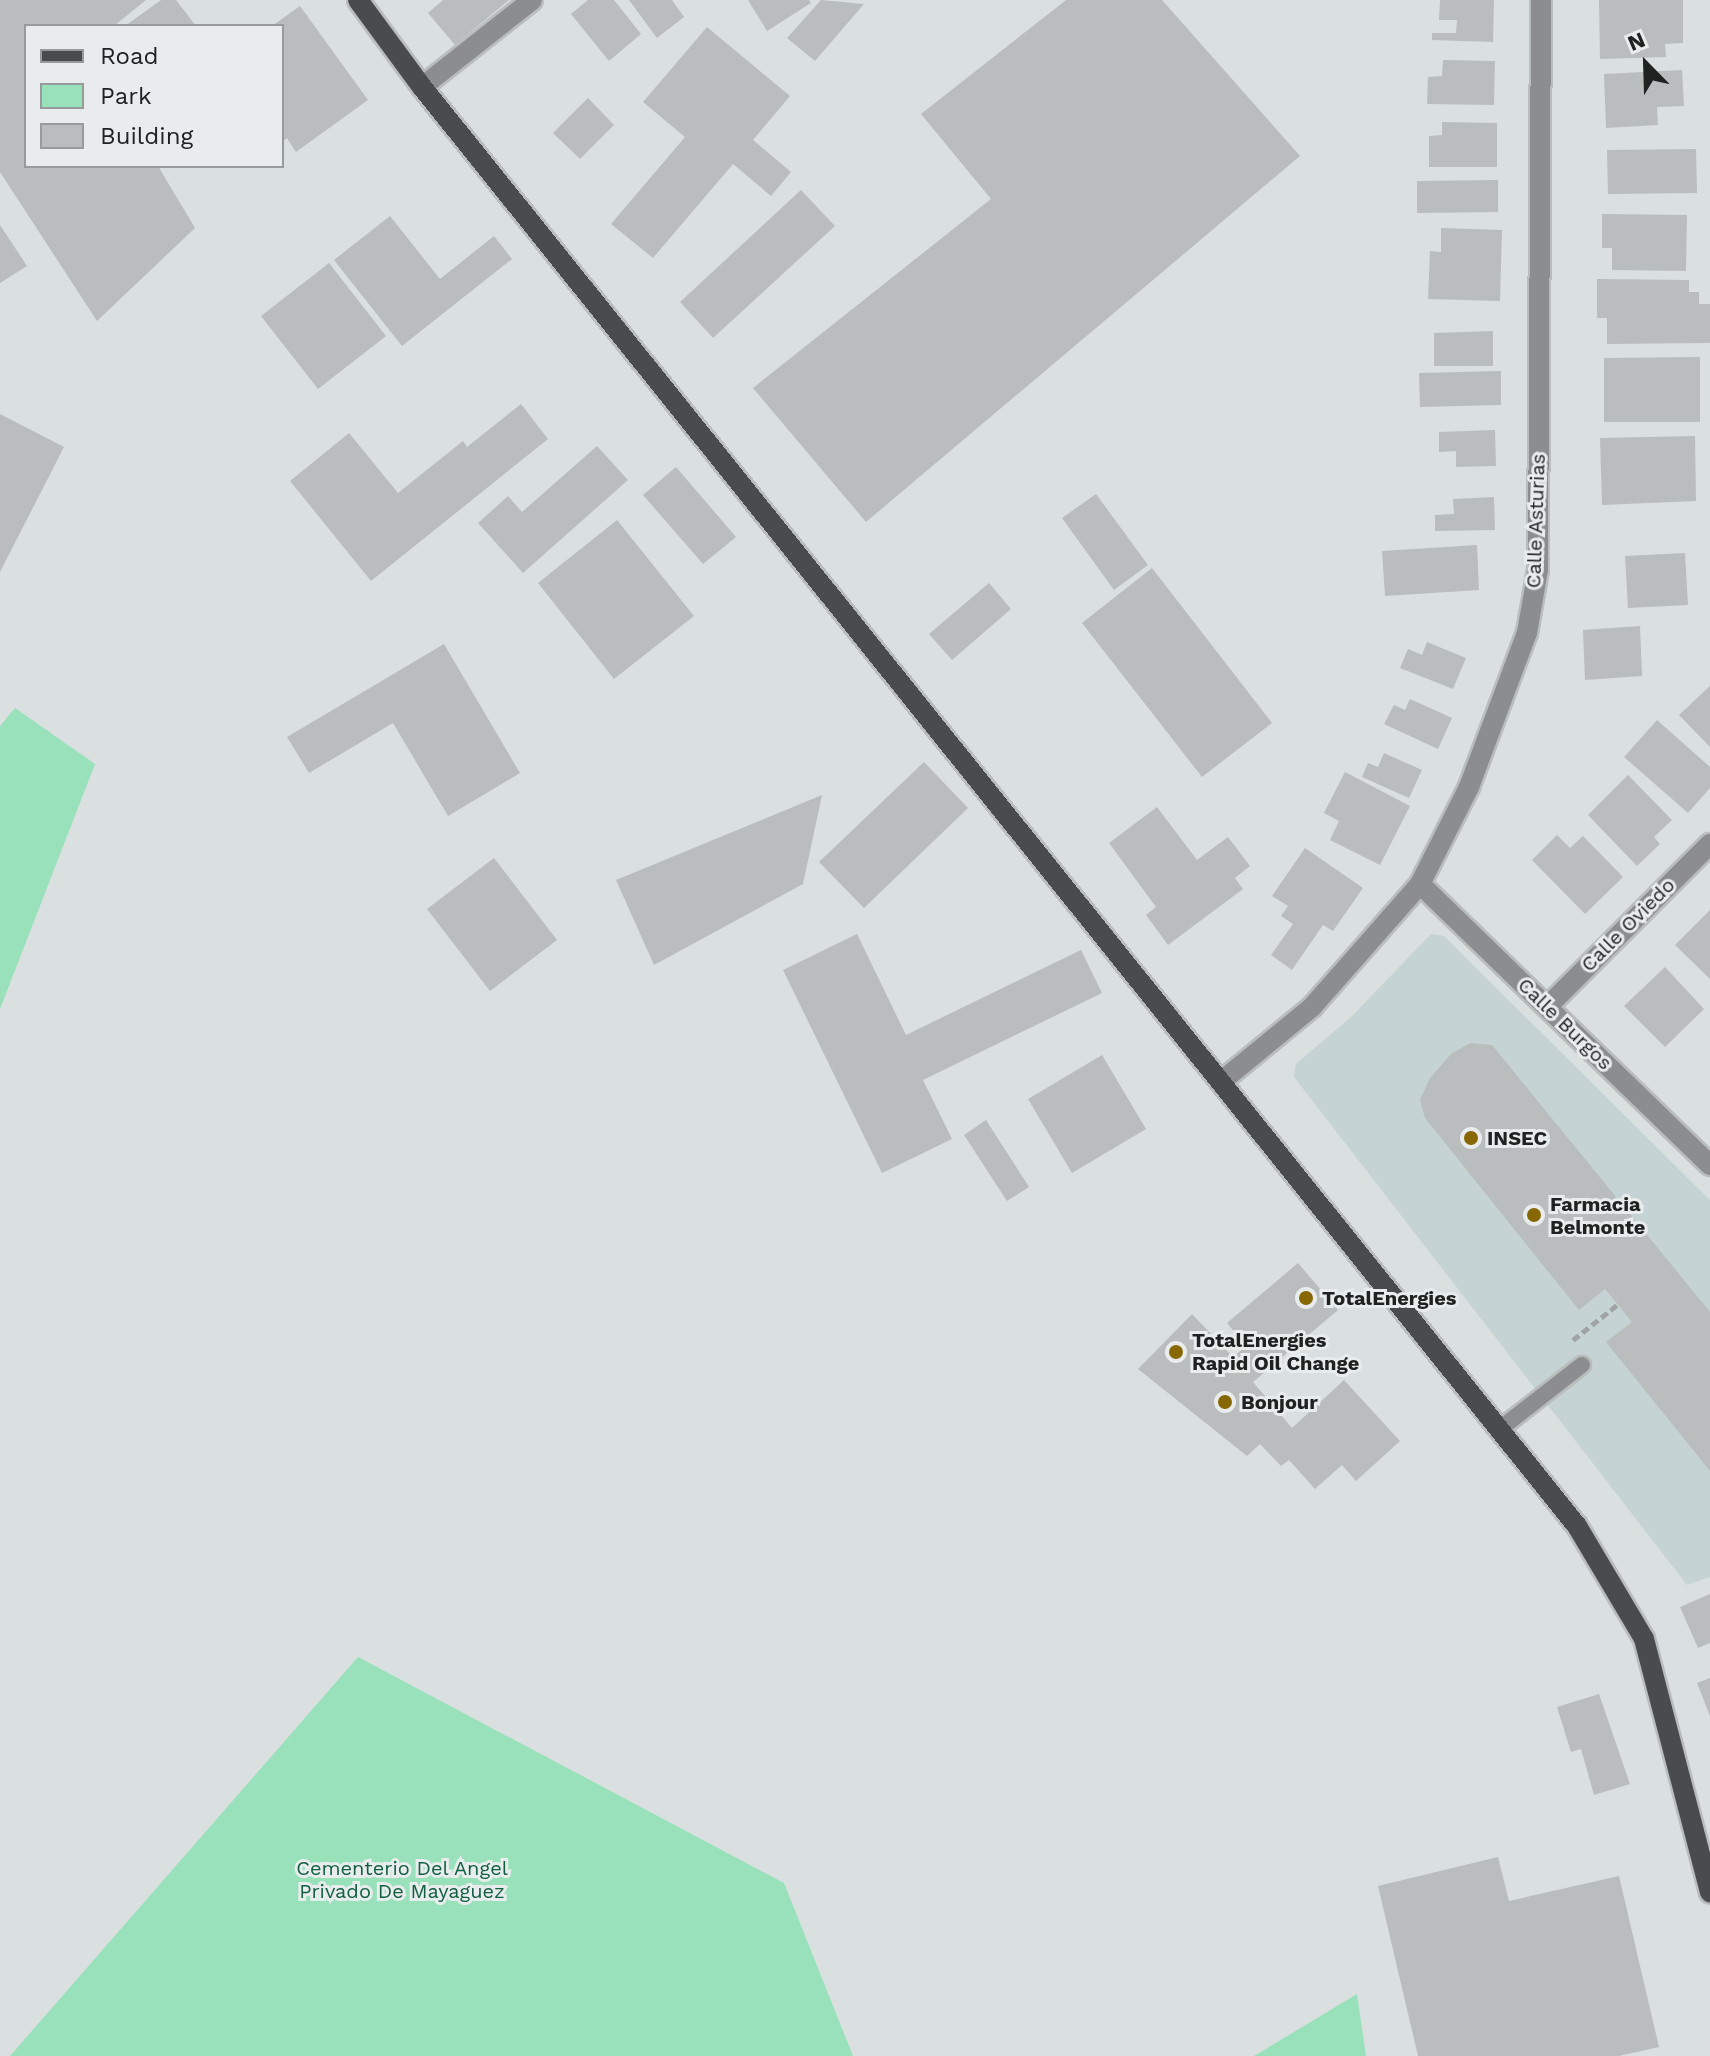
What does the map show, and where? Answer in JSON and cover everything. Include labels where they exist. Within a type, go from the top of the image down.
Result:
[{"type":"main road","points":[[358,0],[422,87],[1577,1526],[1644,1639],[1710,1893]]},
{"type":"street","points":[[422,87],[532,0]]},
{"type":"street","name":"Calle Asturias","points":[[1222,1081],[1312,1007],[1420,884],[1498,720],[1527,633],[1538,569],[1541,0]]},
{"type":"street","name":"Calle Oviedo","points":[[1547,1007],[1710,844]]},
{"type":"street","name":"Calle Burgos","points":[[1420,884],[1710,1165]]},
{"type":"lane","points":[[1500,1429],[1582,1365]]},
{"type":"path","points":[[1566,1346],[1617,1305]]},
{"type":"shaded area","points":[[1431,934],[1444,936],[1710,1200],[1710,1577],[1687,1585],[1294,1077],[1296,1064],[1352,1016]]},
{"type":"green space","points":[[15,708],[95,764],[0,1009],[0,726]]},
{"type":"green space","name":"Cementerio Del Angel Privado De Mayaguez","points":[[358,1657],[784,1883],[853,2056],[10,2056]]},
{"type":"green space","points":[[1357,1994],[1366,2056],[1254,2056]]},
{"type":"building","points":[[0,0],[146,0],[116,24],[24,24],[24,168],[159,168],[195,228],[97,321],[0,172]]},
{"type":"building","points":[[161,0],[176,0],[194,24],[128,24]]},
{"type":"building","points":[[443,0],[509,0],[455,45],[428,13]]},
{"type":"building","points":[[588,0],[614,0],[641,34],[609,61],[571,14]]},
{"type":"building","points":[[629,0],[672,0],[684,17],[657,38]]},
{"type":"building","points":[[748,0],[809,0],[811,3],[767,31]]},
{"type":"building","points":[[821,0],[864,4],[815,61],[787,38]]},
{"type":"building","points":[[1066,0],[1162,0],[1300,156],[866,522],[753,388],[991,199],[921,114]]},
{"type":"building","points":[[1440,0],[1494,0],[1493,42],[1432,40],[1432,33],[1456,33],[1457,20],[1439,20]]},
{"type":"building","points":[[1599,0],[1683,0],[1683,43],[1665,44],[1666,57],[1600,59]]},
{"type":"building","points":[[300,6],[368,100],[296,152],[287,138],[284,140],[284,24],[275,24]]},
{"type":"building","points":[[707,27],[790,96],[753,140],[791,172],[771,196],[733,164],[653,258],[611,224],[685,137],[643,102]]},
{"type":"building","points":[[1443,60],[1495,61],[1494,105],[1427,104],[1428,77],[1442,76]]},
{"type":"building","points":[[1682,70],[1684,106],[1657,107],[1658,125],[1606,128],[1604,74]]},
{"type":"building","points":[[588,98],[614,125],[580,159],[553,133]]},
{"type":"building","points":[[1442,122],[1497,123],[1497,167],[1429,167],[1429,136],[1442,135]]},
{"type":"building","points":[[1696,149],[1697,193],[1608,194],[1607,150]]},
{"type":"building","points":[[1498,180],[1498,212],[1417,213],[1417,181]]},
{"type":"building","points":[[801,190],[835,226],[713,338],[680,302]]},
{"type":"building","points":[[1602,214],[1687,215],[1686,271],[1612,270],[1612,248],[1602,248]]},
{"type":"building","points":[[390,216],[440,279],[494,236],[512,259],[402,346],[334,260]]},
{"type":"building","points":[[0,225],[27,266],[0,283]]},
{"type":"building","points":[[1441,228],[1502,230],[1500,301],[1428,299],[1430,251],[1441,252]]},
{"type":"building","points":[[329,263],[386,336],[318,389],[261,316]]},
{"type":"building","points":[[1597,279],[1689,280],[1689,292],[1699,292],[1699,304],[1710,304],[1710,343],[1607,344],[1607,318],[1597,318]]},
{"type":"building","points":[[1493,331],[1493,366],[1434,366],[1434,333]]},
{"type":"building","points":[[1700,357],[1700,422],[1604,422],[1604,358]]},
{"type":"building","points":[[1501,371],[1501,405],[1420,407],[1419,373]]},
{"type":"building","points":[[521,404],[548,439],[371,581],[290,481],[349,433],[398,493],[463,441],[467,447]]},
{"type":"building","points":[[0,414],[64,447],[0,572]]},
{"type":"building","points":[[1495,430],[1496,466],[1456,467],[1456,451],[1439,452],[1439,432]]},
{"type":"building","points":[[1695,436],[1696,501],[1602,505],[1600,438]]},
{"type":"building","points":[[597,446],[628,480],[523,573],[478,523],[508,496],[522,512]]},
{"type":"building","points":[[676,467],[736,537],[703,564],[643,495]]},
{"type":"building","points":[[1096,494],[1148,565],[1114,590],[1062,518]]},
{"type":"building","points":[[1494,497],[1495,530],[1435,531],[1435,515],[1454,514],[1453,499]]},
{"type":"building","points":[[617,520],[694,616],[614,679],[538,583]]},
{"type":"building","points":[[1477,545],[1479,590],[1385,596],[1382,551]]},
{"type":"building","points":[[1685,553],[1688,605],[1628,608],[1625,556]]},
{"type":"building","points":[[1152,568],[1272,723],[1202,777],[1082,623]]},
{"type":"building","points":[[989,583],[1011,609],[952,660],[929,634]]},
{"type":"building","points":[[1640,626],[1642,676],[1585,680],[1583,630]]},
{"type":"building","points":[[1427,642],[1466,658],[1453,689],[1400,668],[1408,649],[1422,655]]},
{"type":"building","points":[[444,644],[520,773],[448,816],[393,723],[309,773],[287,737]]},
{"type":"building","points":[[1710,686],[1710,747],[1679,715]]},
{"type":"building","points":[[1410,699],[1452,718],[1438,749],[1384,724],[1394,705],[1405,710]]},
{"type":"building","points":[[1657,720],[1710,767],[1710,788],[1688,813],[1624,757]]},
{"type":"building","points":[[1384,753],[1422,770],[1409,798],[1362,777],[1368,763],[1378,767]]},
{"type":"building","points":[[924,762],[968,808],[864,908],[819,862]]},
{"type":"building","points":[[1345,772],[1410,806],[1380,865],[1330,840],[1339,821],[1324,813]]},
{"type":"building","points":[[1628,775],[1672,820],[1654,837],[1660,844],[1637,866],[1588,815]]},
{"type":"building","points":[[822,795],[803,884],[654,965],[616,880]]},
{"type":"building","points":[[1157,807],[1197,860],[1228,837],[1250,866],[1235,878],[1243,889],[1168,945],[1146,915],[1156,907],[1109,843]]},
{"type":"building","points":[[1557,835],[1570,848],[1583,836],[1623,877],[1585,914],[1532,860]]},
{"type":"building","points":[[1305,848],[1363,888],[1333,931],[1323,925],[1292,970],[1271,955],[1293,924],[1281,916],[1288,906],[1272,896]]},
{"type":"building","points":[[494,858],[557,940],[490,991],[427,909]]},
{"type":"building","points":[[1710,910],[1710,979],[1675,945]]},
{"type":"building","points":[[857,934],[906,1035],[1081,950],[1102,993],[923,1080],[952,1139],[882,1173],[783,970]]},
{"type":"building","points":[[1665,967],[1704,1009],[1665,1047],[1624,1006]]},
{"type":"building","points":[[1471,1043],[1492,1045],[1710,1312],[1710,1471],[1606,1342],[1632,1322],[1605,1289],[1579,1310],[1425,1118],[1420,1100],[1430,1078],[1452,1053]]},
{"type":"building","points":[[1102,1055],[1146,1129],[1072,1173],[1028,1099]]},
{"type":"building","points":[[986,1120],[1029,1187],[1007,1201],[964,1135]]},
{"type":"building","points":[[1298,1263],[1338,1310],[1253,1382],[1292,1428],[1344,1380],[1400,1441],[1356,1481],[1342,1465],[1315,1489],[1289,1460],[1281,1466],[1260,1444],[1247,1456],[1138,1369],[1192,1314],[1233,1357],[1246,1346],[1227,1323]]},
{"type":"building","points":[[1710,1594],[1710,1643],[1698,1648],[1680,1607]]},
{"type":"building","points":[[1710,1678],[1710,1716],[1697,1683]]},
{"type":"building","points":[[1599,1694],[1630,1784],[1594,1795],[1581,1749],[1571,1752],[1557,1707]]},
{"type":"building","points":[[1498,1857],[1509,1901],[1619,1876],[1659,2047],[1619,2056],[1418,2056],[1378,1886]]},
{"type":"place","name":"INSEC","points":[[1471,1138]]},
{"type":"place","name":"Farmacia Belmonte","points":[[1534,1215]]},
{"type":"place","name":"TotalEnergies","points":[[1306,1298]]},
{"type":"place","name":"TotalEnergies Rapid Oil Change","points":[[1176,1352]]},
{"type":"place","name":"Bonjour","points":[[1225,1402]]}]
